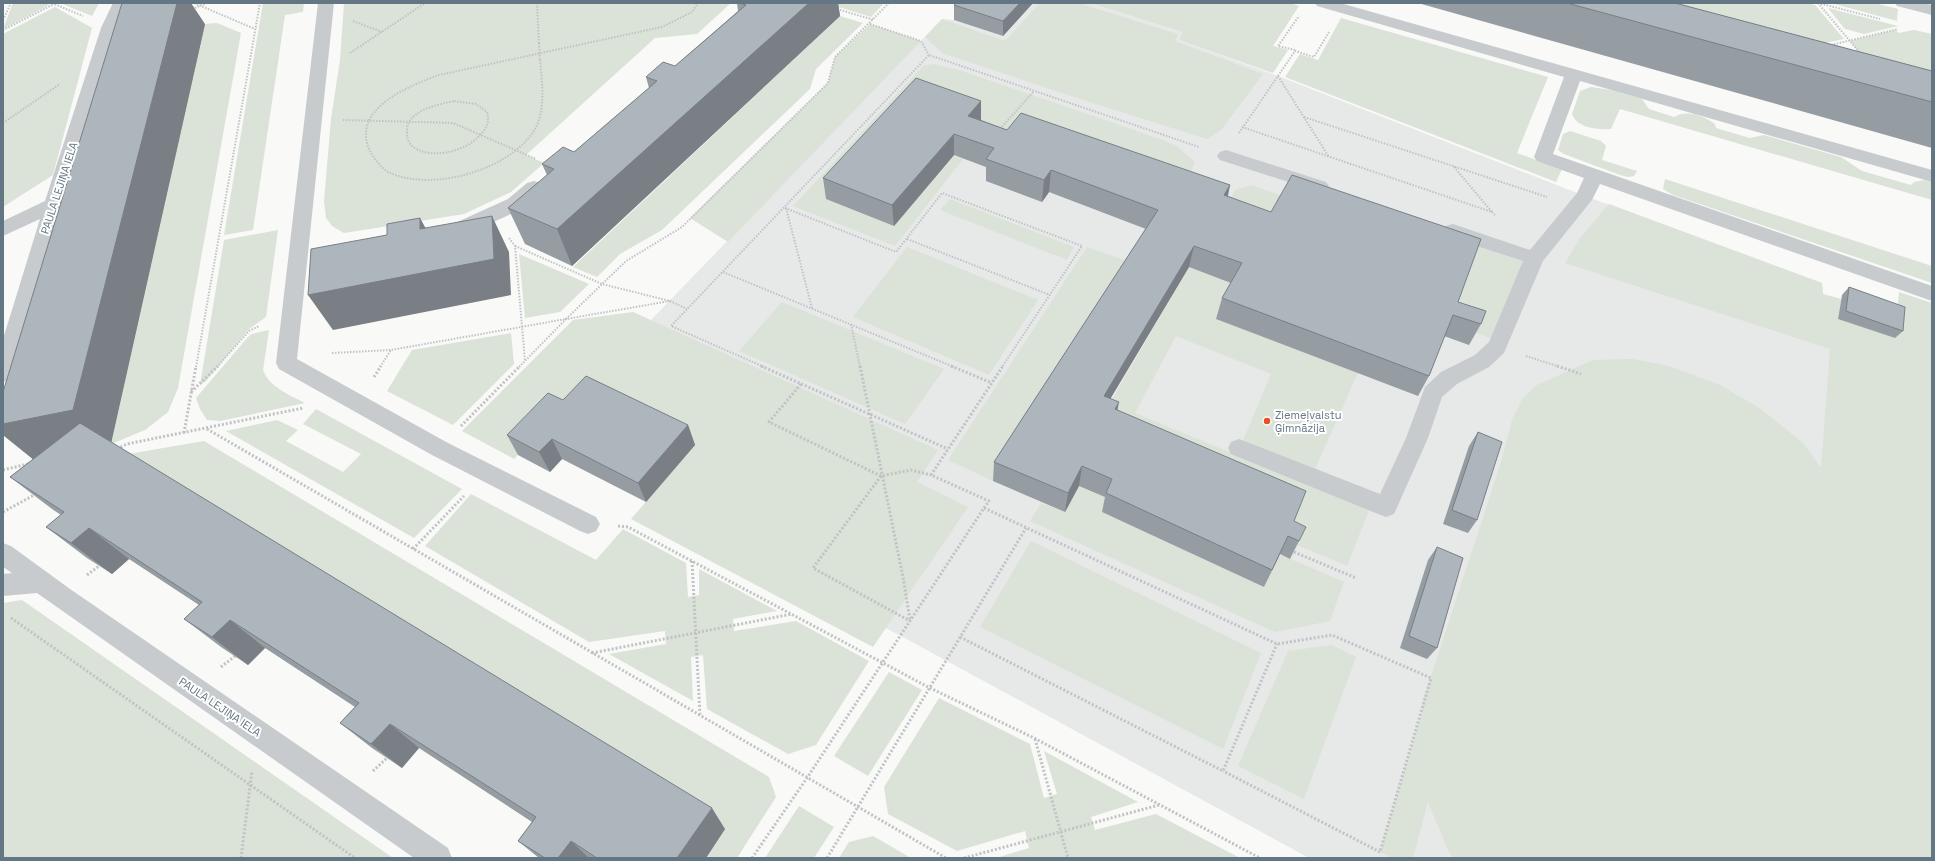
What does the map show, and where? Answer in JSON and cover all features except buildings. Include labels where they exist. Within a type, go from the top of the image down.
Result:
[{"type":"street","name":"PAULA LEJIŅA IELA","points":[[3,374],[54,205],[110,28],[121,3]]},
{"type":"street","points":[[326,3],[305,257],[292,311],[286,363],[440,449],[588,524]]},
{"type":"street","points":[[1323,3],[1932,176]]},
{"type":"street","points":[[1903,3],[1932,10]]},
{"type":"street","points":[[1574,74],[1543,156],[1932,294]]},
{"type":"street","points":[[1226,156],[1338,193]]},
{"type":"street","points":[[448,231],[464,228],[515,204],[556,169]]},
{"type":"street","points":[[1239,448],[1386,507],[1416,438],[1433,393],[1449,378],[1490,354],[1534,258],[1585,196],[1594,174]]},
{"type":"street","points":[[3,229],[54,205]]},
{"type":"street","points":[[1437,225],[1534,258]]},
{"type":"street","name":"PAULA LEJIŅA IELA","points":[[3,553],[38,582],[438,858]]},
{"type":"street","points":[[3,585],[38,582]]},
{"type":"path","points":[[3,20],[11,3]]},
{"type":"path","points":[[3,30],[54,3],[87,18]]},
{"type":"path","points":[[194,3],[255,29]]},
{"type":"path","points":[[185,11],[206,3]]},
{"type":"path","points":[[184,432],[260,3]]},
{"type":"path","points":[[346,56],[425,3]]},
{"type":"path","points":[[536,3],[539,43],[540,60],[543,97],[538,120],[528,138],[516,151],[501,160],[457,176],[436,180],[419,180],[403,177],[389,172],[378,162],[368,148],[364,139],[368,120],[377,108],[390,97],[419,81],[662,26],[681,19],[692,12],[698,3]]},
{"type":"path","points":[[440,449],[566,319],[626,261],[682,227],[828,83],[835,57],[874,20],[889,3]]},
{"type":"path","points":[[1818,3],[1888,21]]},
{"type":"path","points":[[1818,3],[1863,56]]},
{"type":"path","points":[[831,7],[874,20]]},
{"type":"path","points":[[1300,15],[1278,46],[1314,57],[1342,9]]},
{"type":"path","points":[[346,19],[382,32]]},
{"type":"path","points":[[870,24],[921,41],[929,55],[1226,156]]},
{"type":"path","points":[[1828,46],[1903,28]]},
{"type":"path","points":[[1295,50],[1242,127],[1492,212]]},
{"type":"path","points":[[929,55],[672,326],[948,450]]},
{"type":"path","points":[[1278,76],[1329,157]]},
{"type":"path","points":[[997,132],[1034,91]]},
{"type":"path","points":[[454,101],[468,102],[479,105],[487,111],[490,119],[488,128],[482,135],[470,145],[441,153],[415,149],[408,142],[406,134],[411,121],[427,109],[454,101]]},
{"type":"path","points":[[1304,117],[1576,206]]},
{"type":"path","points":[[338,119],[453,122],[556,169]]},
{"type":"path","points":[[1453,166],[1497,218]]},
{"type":"path","points":[[785,208],[896,252],[942,192],[1082,246],[931,475]]},
{"type":"path","points":[[785,208],[812,308]]},
{"type":"path","points":[[506,233],[515,246],[525,361]]},
{"type":"path","points":[[906,238],[1050,295]]},
{"type":"path","points":[[515,246],[602,284],[670,301],[688,309]]},
{"type":"path","points":[[723,272],[992,383]]},
{"type":"path","points":[[330,354],[391,350],[670,301]]},
{"type":"path","points":[[191,393],[213,372],[249,331],[292,311]]},
{"type":"path","points":[[850,324],[870,414],[881,476],[904,577],[910,621]]},
{"type":"path","points":[[111,447],[347,398],[373,380],[391,350]]},
{"type":"path","points":[[1490,354],[1581,374]]},
{"type":"path","points":[[752,858],[807,778],[989,501],[931,475],[911,470],[881,476],[769,422],[801,384]]},
{"type":"path","points":[[207,428],[946,858]]},
{"type":"path","points":[[113,451],[127,444]]},
{"type":"path","points":[[3,470],[34,463]]},
{"type":"path","points":[[413,549],[486,472]]},
{"type":"path","points":[[881,476],[813,568],[910,621]]},
{"type":"path","points":[[3,512],[37,493]]},
{"type":"path","points":[[960,638],[1380,852],[1431,678],[1332,636],[1277,644],[984,508]]},
{"type":"path","points":[[588,524],[628,527],[884,662],[930,688],[1034,738],[1260,858]]},
{"type":"path","points":[[827,858],[1026,528]]},
{"type":"path","points":[[1294,552],[1356,578]]},
{"type":"path","points":[[692,561],[700,716]]},
{"type":"path","points":[[592,653],[792,614]]},
{"type":"path","points":[[7,619],[11,618],[355,858]]},
{"type":"path","points":[[1223,771],[1277,644]]},
{"type":"path","points":[[242,858],[257,732]]},
{"type":"path","points":[[1034,738],[1068,858]]},
{"type":"path","points":[[964,858],[1160,805]]},
{"type":"shaded area","points":[[13,3],[45,3],[49,5],[3,29]]},
{"type":"shaded area","points":[[60,3],[99,3],[92,16]]},
{"type":"shaded area","points":[[263,3],[304,3],[303,12],[285,15],[253,230],[224,235]]},
{"type":"shaded area","points":[[344,3],[731,3],[697,34],[655,38],[526,155],[544,163],[511,192],[464,214],[344,233],[332,226],[326,218],[324,201],[331,119],[340,60]]},
{"type":"shaded area","points":[[826,3],[884,3],[871,17]]},
{"type":"shaded area","name":"Ziemeļvalstu Ģimnāzija","points":[[1033,3],[1090,3],[1182,32],[1179,40],[1278,76],[1585,196],[1822,283],[1823,294],[1841,299],[1838,319],[1861,858],[1309,858],[901,636],[646,502],[695,445],[591,382],[942,19],[954,20],[1003,36]]},
{"type":"shaded area","points":[[1040,3],[1078,3],[1178,34],[1175,41],[1263,74],[1221,130],[1207,139],[942,53],[925,37],[942,19],[1005,41]]},
{"type":"shaded area","points":[[1090,3],[1290,3],[1299,6],[1273,46],[1288,50],[1273,73],[1179,40],[1182,32]]},
{"type":"shaded area","points":[[1613,3],[1807,3],[1815,5],[1844,39],[1790,50]]},
{"type":"shaded area","points":[[1831,3],[1875,3],[1898,9],[1897,21]]},
{"type":"shaded area","points":[[55,7],[92,28],[53,175],[3,207],[3,34]]},
{"type":"shaded area","points":[[1828,8],[1898,26],[1864,34],[1845,29]]},
{"type":"shaded area","points":[[840,16],[863,23],[816,69],[810,89],[662,230],[620,254],[597,277],[573,267]]},
{"type":"shaded area","points":[[1341,18],[1548,77],[1517,153],[1562,169],[1556,182],[1285,77],[1300,54],[1318,60]]},
{"type":"shaded area","points":[[217,23],[241,33],[178,388],[168,412],[145,430],[111,444],[205,24]]},
{"type":"shaded area","points":[[870,24],[921,41],[728,242],[690,218],[828,83],[835,57]]},
{"type":"shaded area","points":[[1895,30],[1899,33],[1914,30],[1932,34],[1932,88],[1871,66],[1850,41]]},
{"type":"shaded area","points":[[934,64],[962,71],[1163,140],[1177,146],[1195,162],[1190,174],[968,138],[826,199],[894,226],[954,155],[963,159],[895,246],[793,206],[923,66]]},
{"type":"shaded area","points":[[1591,87],[1611,90],[1642,99],[1649,109],[1674,117],[1684,114],[1695,114],[1711,121],[1715,124],[1716,128],[1750,138],[1764,135],[1841,157],[1862,171],[1911,185],[1914,182],[1924,180],[1932,182],[1932,200],[1620,109],[1611,129],[1588,127],[1578,122],[1572,114],[1580,91]]},
{"type":"shaded area","points":[[1570,131],[1601,141],[1606,146],[1602,160],[1637,171],[1634,176],[1628,177],[1620,175],[1564,154],[1558,150],[1563,134]]},
{"type":"shaded area","points":[[1665,179],[1932,266],[1932,283],[1673,195],[1663,189]]},
{"type":"shaded area","points":[[1251,185],[1286,197],[1274,218],[1229,202],[1235,190]]},
{"type":"shaded area","points":[[1292,185],[1523,261],[1491,338],[1447,323]]},
{"type":"shaded area","points":[[950,199],[1074,247],[1067,260],[940,210]]},
{"type":"shaded area","points":[[1609,204],[1822,283],[1823,294],[1841,299],[1838,319],[1897,314],[1899,292],[1932,303],[1932,858],[1453,858],[1448,850],[1428,802],[1413,858],[1392,858],[1380,852],[1422,712],[1422,704],[1502,459],[1512,420],[1522,399],[1537,385],[1593,360],[1632,359],[1669,366],[1720,385],[1761,409],[1803,443],[1821,468],[1830,349],[1565,263],[1580,238]]},
{"type":"shaded area","points":[[278,230],[266,317],[249,329],[206,381],[200,385],[224,240]]},
{"type":"shaded area","points":[[907,247],[1038,300],[989,375],[853,317]]},
{"type":"shaded area","points":[[1087,247],[1132,263],[993,481],[948,460]]},
{"type":"shaded area","points":[[519,254],[589,284],[560,312],[525,318]]},
{"type":"shaded area","points":[[1189,267],[1236,284],[1358,373],[1314,471],[1242,443],[1271,374],[1176,336],[1135,413],[1369,510],[1347,566],[1297,545],[1112,429],[1110,403]]},
{"type":"shaded area","points":[[782,302],[944,369],[905,424],[739,351]]},
{"type":"shaded area","points":[[633,312],[938,450],[917,482],[968,507],[873,647],[631,519],[695,445],[558,413],[514,459],[462,431],[573,320]]},
{"type":"shaded area","points":[[269,330],[263,370],[270,382],[275,386],[305,403],[220,421],[207,420],[200,409],[196,398],[248,337],[252,334]]},
{"type":"shaded area","points":[[511,333],[514,364],[453,425],[387,391],[412,350]]},
{"type":"shaded area","points":[[316,409],[462,489],[414,538],[226,431],[277,420],[298,430],[286,441],[343,472],[361,454],[303,424]]},
{"type":"shaded area","points":[[204,441],[769,777],[776,797],[737,858],[706,858],[117,456]]},
{"type":"shaded area","points":[[1079,486],[1108,498],[1102,512],[1264,587],[1279,554],[1344,582],[1330,621],[1275,632],[1030,521],[1041,503],[1065,512]]},
{"type":"shaded area","points":[[471,494],[596,560],[623,529],[686,563],[688,597],[699,595],[699,569],[777,611],[733,619],[734,631],[796,621],[869,661],[816,745],[788,754],[707,709],[703,655],[691,657],[693,701],[609,654],[666,644],[665,631],[589,642],[425,546]]},
{"type":"shaded area","points":[[1031,541],[1261,653],[1223,749],[980,627]]},
{"type":"shaded area","points":[[22,600],[393,858],[3,858],[3,603]]},
{"type":"shaded area","points":[[1332,645],[1356,657],[1304,799],[1238,766],[1288,651]]},
{"type":"shaded area","points":[[889,672],[922,690],[868,776],[834,756]]},
{"type":"shaded area","points":[[939,698],[1030,744],[1044,798],[1057,794],[1044,751],[1138,802],[1091,817],[1095,830],[1156,814],[1240,858],[996,858],[1029,848],[1025,831],[957,851],[888,814],[884,787]]},
{"type":"shaded area","points":[[799,806],[834,827],[814,858],[765,858]]},
{"type":"shaded area","points":[[873,836],[911,858],[839,858],[849,842]]},
{"type":"place","name":"Ziemeļvalstu Ģimnāzija","points":[[1267,421]]}]
